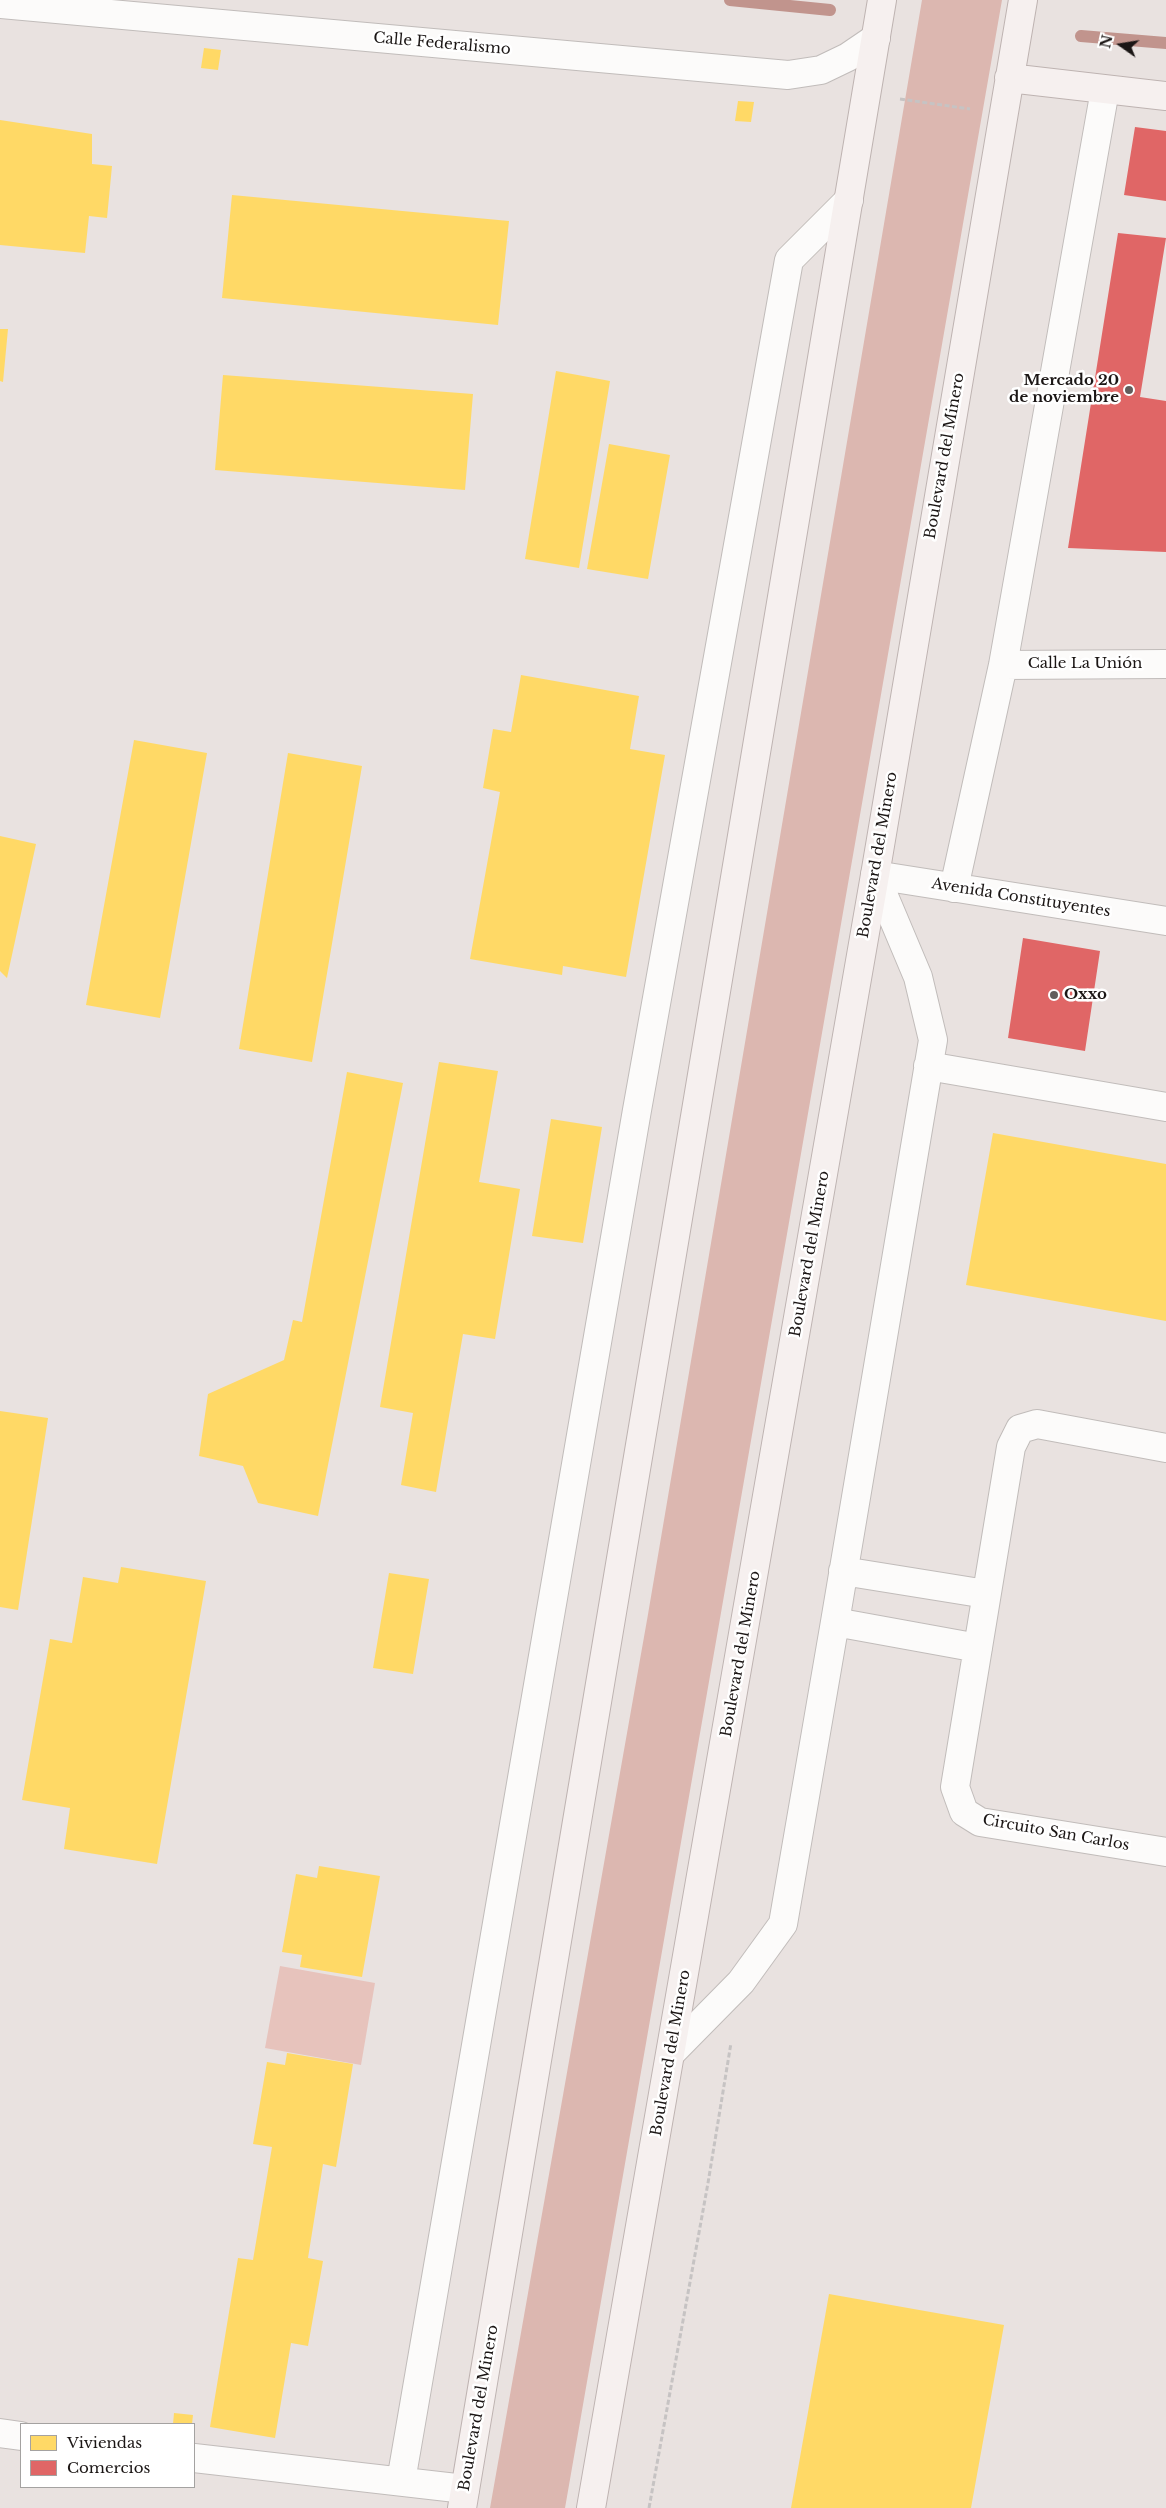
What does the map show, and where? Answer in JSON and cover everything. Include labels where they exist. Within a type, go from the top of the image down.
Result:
[{"type":"main road","name":"Boulevard del Minero","points":[[464,2498],[882,0]]},
{"type":"main road","name":"Boulevard del Minero","points":[[591,2508],[876,875],[1023,0]]},
{"type":"main road","points":[[1009,78],[1166,96]]},
{"type":"street","name":"Calle Federalismo","points":[[0,4],[788,75],[821,70],[848,57],[876,38]]},
{"type":"street","points":[[954,888],[1003,665],[1106,90]]},
{"type":"street","points":[[401,2482],[636,1120],[789,260],[849,200]]},
{"type":"street","name":"Calle La Unión","points":[[1003,665],[1166,664]]},
{"type":"street","points":[[672,2052],[741,1982],[783,1924],[933,1040],[918,977],[876,875]]},
{"type":"street","name":"Avenida Constituyentes","points":[[876,875],[1166,921]]},
{"type":"street","points":[[928,1066],[1166,1108]]},
{"type":"street","name":"Circuito San Carlos","points":[[1166,1448],[1037,1424],[1020,1429],[1011,1447],[955,1787],[964,1812],[980,1822],[1166,1852]]},
{"type":"street","points":[[843,1571],[986,1594]]},
{"type":"street","points":[[835,1622],[978,1648]]},
{"type":"street","points":[[0,2433],[20,2436]]},
{"type":"street","points":[[195,2458],[401,2482],[464,2498]]},
{"type":"path","points":[[866,95],[1003,113]]},
{"type":"shaded area","points":[[922,0],[1002,0],[565,2508],[490,2508],[647,1620]]},
{"type":"shaded area","points":[[280,1966],[375,1983],[361,2065],[265,2048]]},
{"type":"building: Viviendas","points":[[204,48],[221,50],[218,70],[201,68]]},
{"type":"building: Viviendas","points":[[738,101],[754,102],[751,122],[735,121]]},
{"type":"building: Viviendas","points":[[0,120],[92,134],[92,164],[112,166],[107,218],[89,216],[85,253],[0,245]]},
{"type":"building: Viviendas","points":[[232,195],[509,221],[498,325],[222,298]]},
{"type":"building: Viviendas","points":[[0,329],[8,329],[3,382],[0,381]]},
{"type":"building: Viviendas","points":[[556,371],[610,381],[579,568],[525,559]]},
{"type":"building: Viviendas","points":[[223,375],[473,394],[465,490],[215,470]]},
{"type":"building: Viviendas","points":[[609,444],[670,455],[648,579],[587,569]]},
{"type":"building: Viviendas","points":[[521,675],[639,696],[630,749],[665,755],[626,977],[563,966],[562,975],[470,959],[500,792],[483,788],[493,729],[511,732]]},
{"type":"building: Viviendas","points":[[134,740],[207,753],[160,1018],[86,1005]]},
{"type":"building: Viviendas","points":[[288,753],[362,766],[312,1062],[239,1049]]},
{"type":"building: Viviendas","points":[[0,836],[36,844],[7,978],[0,971]]},
{"type":"building: Viviendas","points":[[439,1062],[498,1071],[479,1182],[520,1189],[495,1339],[463,1334],[436,1492],[401,1485],[413,1413],[380,1407]]},
{"type":"building: Viviendas","points":[[347,1072],[403,1083],[318,1516],[258,1503],[243,1466],[199,1456],[208,1394],[284,1360],[293,1320],[302,1322]]},
{"type":"building: Viviendas","points":[[551,1119],[602,1127],[583,1243],[532,1236]]},
{"type":"building: Viviendas","points":[[993,1133],[1166,1164],[1166,1321],[966,1285]]},
{"type":"building: Viviendas","points":[[0,1411],[48,1418],[18,1610],[0,1607]]},
{"type":"building: Viviendas","points":[[121,1567],[206,1581],[157,1864],[64,1849],[70,1808],[22,1800],[50,1639],[72,1643],[83,1577],[118,1583]]},
{"type":"building: Viviendas","points":[[389,1573],[429,1579],[413,1674],[373,1668]]},
{"type":"building: Viviendas","points":[[319,1866],[380,1876],[362,1977],[300,1967],[302,1955],[282,1952],[296,1874],[317,1878]]},
{"type":"building: Viviendas","points":[[287,2053],[353,2064],[336,2167],[323,2164],[308,2258],[323,2261],[308,2346],[291,2343],[275,2438],[210,2427],[238,2258],[253,2260],[272,2147],[253,2144],[267,2062],[285,2065]]},
{"type":"building: Viviendas","points":[[829,2294],[1004,2325],[971,2508],[791,2508]]},
{"type":"building: Viviendas","points":[[174,2413],[193,2415],[192,2423],[173,2423]]},
{"type":"building: Comercios","points":[[1135,127],[1166,131],[1166,201],[1124,195]]},
{"type":"building: Comercios","name":"Mercado 20 de noviembre","points":[[1118,233],[1166,238],[1140,397],[1166,401],[1166,552],[1068,548]]},
{"type":"building: Comercios","name":"Oxxo","points":[[1023,938],[1100,951],[1085,1051],[1008,1038]]},
{"type":"waterway","points":[[730,0],[830,10]]},
{"type":"waterway","points":[[1081,36],[1166,43]]},
{"type":"place","name":"Mercado 20 de noviembre","points":[[1129,390]]},
{"type":"place","name":"Oxxo","points":[[1054,995]]}]
